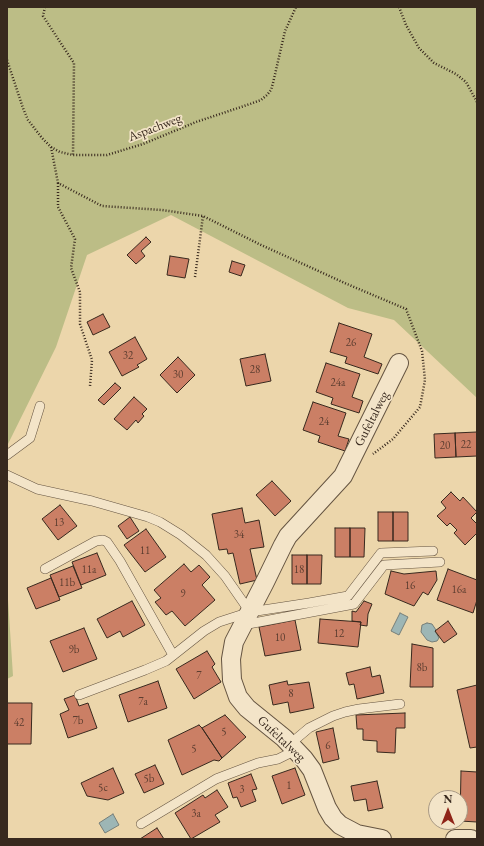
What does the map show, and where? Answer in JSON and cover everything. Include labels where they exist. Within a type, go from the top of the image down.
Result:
[{"type":"street","name":"Gufeltalweg","points":[[382,839],[357,834],[340,825],[333,818],[327,808],[312,770],[293,747],[247,708],[238,697],[234,689],[231,674],[234,642],[288,536],[343,476],[399,362]]},
{"type":"street","points":[[455,839],[471,839]]},
{"type":"lane","points":[[7,455],[30,438],[40,406]]},
{"type":"lane","points":[[7,475],[37,489],[92,501],[148,517],[160,522],[181,535],[206,555],[225,576],[246,619]]},
{"type":"lane","points":[[45,568],[96,542],[104,540],[107,542],[120,561],[173,655]]},
{"type":"lane","points":[[246,619],[348,596],[381,553],[433,551]]},
{"type":"lane","points":[[79,694],[166,661],[204,630],[219,622],[354,604],[384,565],[440,562]]},
{"type":"lane","points":[[141,824],[216,779],[258,763],[278,759],[293,747],[309,728],[333,716],[359,709],[400,704]]},
{"type":"path","points":[[45,7],[43,16],[74,63],[74,154]]},
{"type":"path","name":"Aspachweg","points":[[7,60],[28,120],[51,147],[60,152],[74,154],[107,155],[143,144],[196,122],[261,100],[271,90],[285,31],[296,7]]},
{"type":"path","points":[[399,7],[406,25],[419,48],[434,63],[456,74],[466,82],[477,102]]},
{"type":"path","points":[[51,147],[58,183],[58,207],[75,239],[71,268],[80,292],[80,324],[92,360],[90,386]]},
{"type":"path","points":[[58,183],[102,206],[162,210],[203,216],[259,244],[406,309],[422,351],[425,380],[420,407],[393,439],[368,457]]},
{"type":"path","points":[[195,276],[203,216]]},
{"type":"green space","points":[[7,7],[477,7],[477,398],[394,320],[348,308],[171,215],[87,255],[56,347],[7,446]]},
{"type":"green space","points":[[7,584],[13,676],[7,679]]},
{"type":"water","points":[[400,613],[408,617],[399,635],[391,631]]},
{"type":"water","points":[[427,623],[432,624],[436,630],[435,631],[439,638],[437,641],[432,642],[427,640],[421,632],[422,625]]},
{"type":"water","points":[[113,814],[119,825],[105,833],[99,823]]},
{"type":"building","points":[[146,237],[151,242],[141,251],[145,256],[136,264],[127,255]]},
{"type":"building","points":[[170,256],[189,259],[185,278],[167,275]]},
{"type":"building","points":[[232,261],[245,265],[241,276],[229,272]]},
{"type":"building","points":[[103,314],[110,327],[93,335],[87,322]]},
{"type":"building","points":[[339,323],[372,334],[364,357],[382,364],[378,374],[345,363],[347,357],[330,352]]},
{"type":"building","points":[[135,337],[147,359],[137,365],[139,367],[122,376],[109,352]]},
{"type":"building","points":[[265,354],[271,381],[246,386],[240,359]]},
{"type":"building","points":[[178,357],[195,375],[177,393],[160,375]]},
{"type":"building","points":[[326,363],[360,374],[352,397],[363,401],[359,413],[331,404],[333,398],[316,392]]},
{"type":"building","points":[[115,383],[121,388],[104,405],[98,400]]},
{"type":"building","points":[[134,397],[147,409],[142,414],[144,416],[138,423],[136,420],[127,430],[114,419]]},
{"type":"building","points":[[313,402],[346,413],[338,436],[349,439],[345,451],[318,442],[320,436],[303,430]]},
{"type":"building","points":[[477,432],[477,456],[456,457],[455,433]]},
{"type":"building","points":[[455,433],[456,457],[435,458],[434,434]]},
{"type":"building","points":[[272,481],[291,501],[275,516],[256,495]]},
{"type":"building","points":[[451,492],[460,501],[463,497],[477,512],[471,518],[477,524],[477,533],[465,545],[454,533],[457,530],[450,523],[447,526],[437,516],[446,508],[441,502]]},
{"type":"building","points":[[60,505],[77,526],[58,540],[42,519]]},
{"type":"building","points":[[242,508],[245,523],[259,520],[264,547],[250,549],[257,580],[240,584],[233,553],[228,554],[227,549],[219,550],[212,514]]},
{"type":"building","points":[[378,512],[393,512],[393,541],[378,541]]},
{"type":"building","points":[[393,512],[408,512],[408,541],[393,541]]},
{"type":"building","points":[[130,517],[139,531],[127,539],[118,526]]},
{"type":"building","points":[[335,528],[350,528],[350,557],[335,557]]},
{"type":"building","points":[[350,528],[365,528],[364,557],[350,557]]},
{"type":"building","points":[[146,529],[166,557],[145,572],[124,545]]},
{"type":"building","points":[[97,553],[106,575],[81,585],[72,562]]},
{"type":"building","points":[[292,555],[307,555],[307,584],[292,584]]},
{"type":"building","points":[[307,555],[322,555],[321,584],[307,584]]},
{"type":"building","points":[[184,564],[191,572],[199,565],[210,577],[202,585],[215,600],[185,626],[172,611],[166,615],[155,602],[161,598],[154,590]]},
{"type":"building","points":[[73,566],[82,588],[59,597],[50,575]]},
{"type":"building","points":[[448,569],[477,580],[477,600],[473,613],[437,600]]},
{"type":"building","points":[[391,571],[404,574],[436,571],[437,580],[428,595],[423,592],[414,606],[385,594]]},
{"type":"building","points":[[51,578],[60,600],[36,609],[27,588]]},
{"type":"building","points":[[132,601],[145,625],[123,637],[120,631],[107,638],[97,619]]},
{"type":"building","points":[[364,601],[372,604],[368,614],[367,626],[360,625],[361,622],[352,621],[352,611],[356,612]]},
{"type":"building","points":[[320,619],[361,622],[358,647],[318,643]]},
{"type":"building","points":[[295,620],[301,650],[265,656],[259,627]]},
{"type":"building","points":[[448,621],[457,634],[444,643],[435,631]]},
{"type":"building","points":[[84,628],[97,659],[63,672],[50,641]]},
{"type":"building","points":[[412,644],[433,648],[433,687],[410,687]]},
{"type":"building","points":[[207,651],[215,664],[212,667],[221,682],[194,699],[176,669]]},
{"type":"building","points":[[370,667],[372,677],[380,675],[384,693],[357,699],[354,684],[349,685],[346,673]]},
{"type":"building","points":[[158,681],[167,708],[128,722],[119,695]]},
{"type":"building","points":[[287,681],[288,685],[309,682],[314,708],[290,713],[288,702],[273,705],[269,685]]},
{"type":"building","points":[[477,685],[477,747],[470,748],[457,690]]},
{"type":"building","points":[[75,695],[79,706],[88,703],[97,728],[68,738],[60,714],[69,710],[64,699]]},
{"type":"building","points":[[7,703],[32,703],[31,744],[7,744]]},
{"type":"building","points":[[405,713],[405,728],[396,728],[395,753],[377,752],[377,741],[363,740],[363,729],[357,729],[356,715]]},
{"type":"building","points":[[225,715],[246,737],[222,758],[202,728]]},
{"type":"building","points":[[199,725],[222,758],[219,761],[214,760],[182,775],[168,740]]},
{"type":"building","points":[[333,728],[339,759],[323,763],[316,732]]},
{"type":"building","points":[[155,765],[164,784],[144,793],[135,774]]},
{"type":"building","points":[[113,768],[124,793],[108,800],[87,796],[81,783]]},
{"type":"building","points":[[295,768],[305,795],[282,804],[272,776]]},
{"type":"building","points":[[461,771],[477,772],[477,822],[468,821],[468,790],[461,790]]},
{"type":"building","points":[[251,774],[257,789],[252,790],[256,801],[241,807],[237,797],[233,798],[228,783]]},
{"type":"building","points":[[377,781],[383,808],[368,811],[366,799],[354,801],[351,786]]},
{"type":"building","points":[[217,790],[228,807],[215,815],[220,822],[191,839],[175,813],[203,795],[205,798]]},
{"type":"building","points":[[157,828],[164,839],[140,839]]}]
